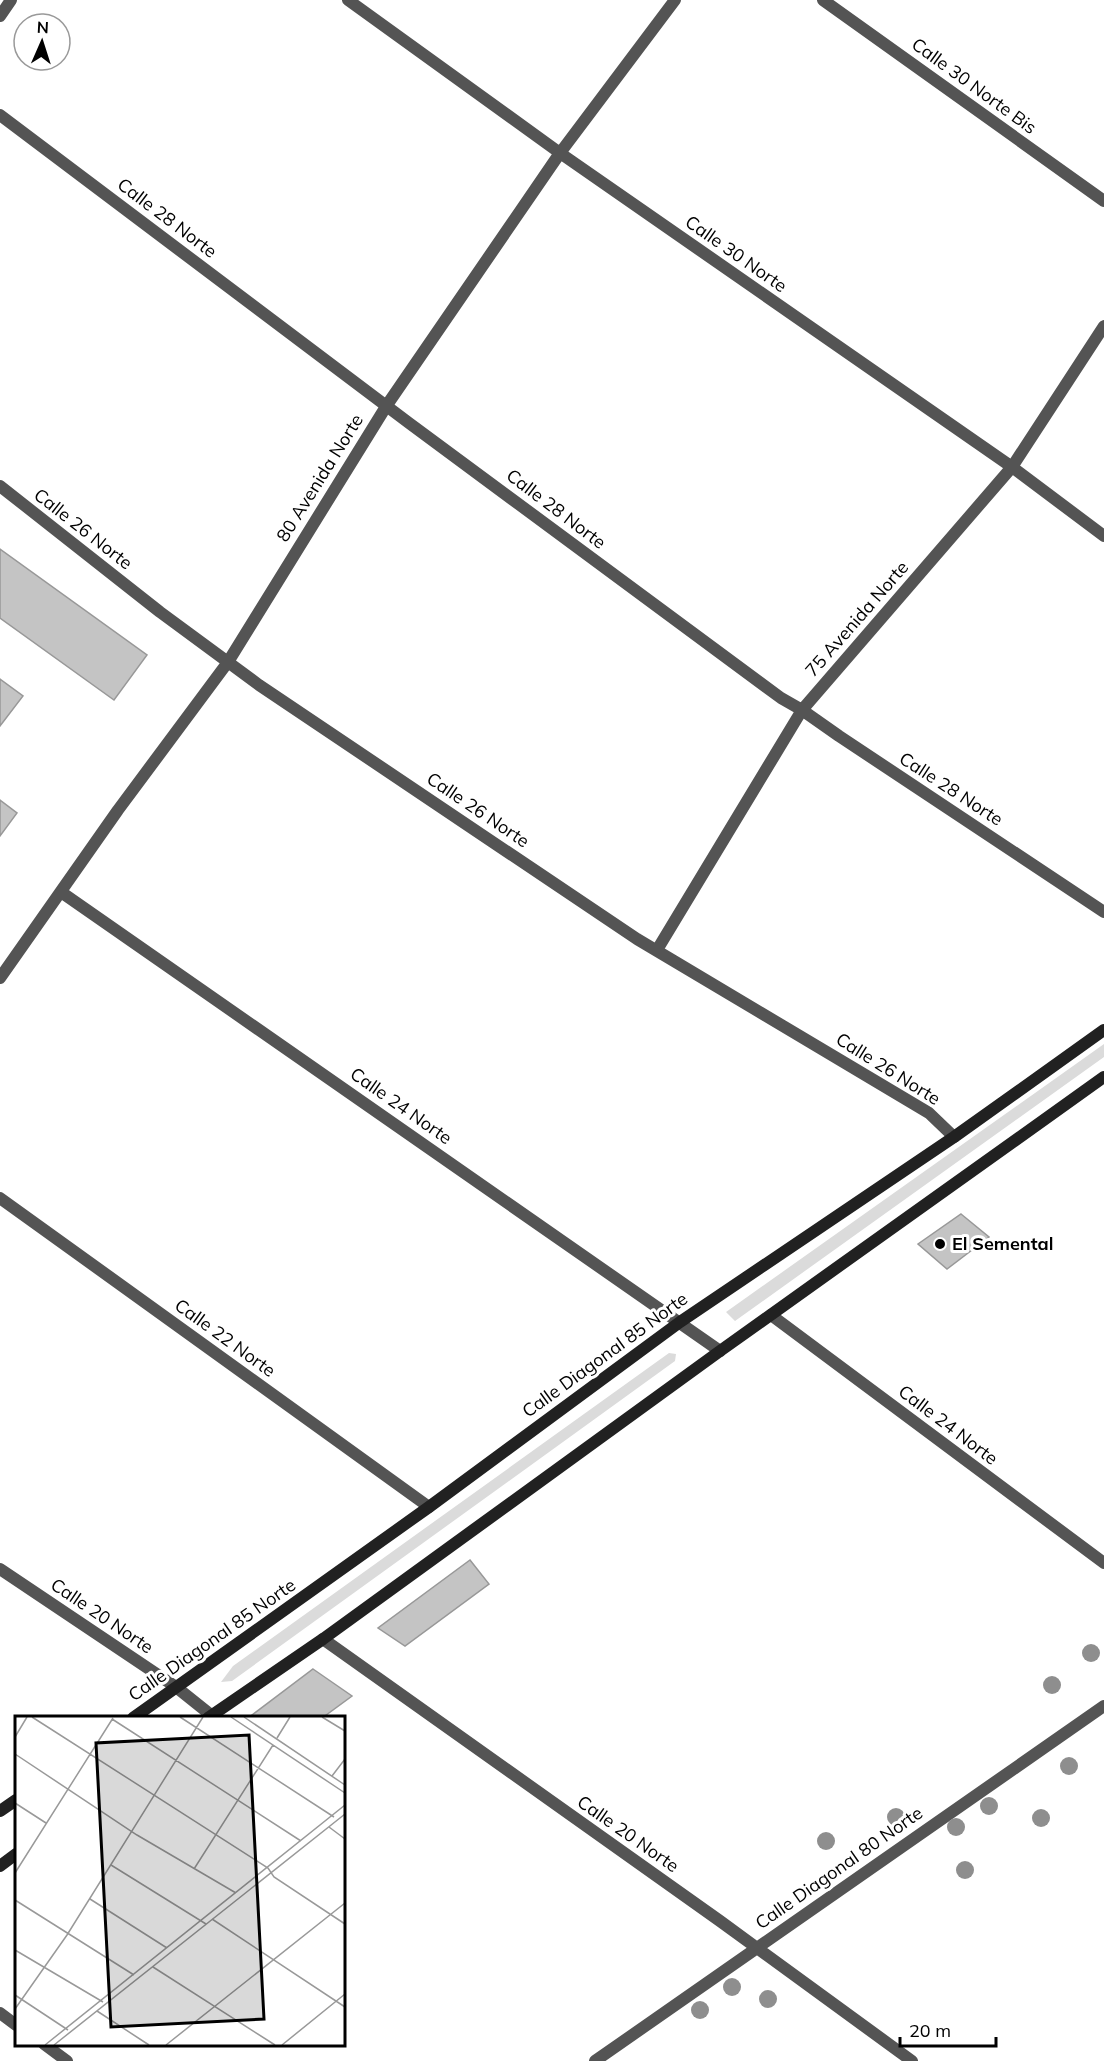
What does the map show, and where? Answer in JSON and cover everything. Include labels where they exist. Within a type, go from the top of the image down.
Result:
[{"type":"main road","name":"Calle Diagonal 85 Norte","points":[[136,1716],[429,1507],[680,1322],[954,1137],[1104,1030]]},
{"type":"main road","points":[[210,1716],[323,1639],[720,1351],[1104,1077]]},
{"type":"main road","points":[[0,1811],[15,1801]]},
{"type":"main road","points":[[0,1866],[15,1855]]},
{"type":"street","points":[[0,16],[11,0]]},
{"type":"street","name":"Calle 30 Norte","points":[[348,0],[560,153],[1012,467],[1104,536]]},
{"type":"street","name":"80 Avenida Norte","points":[[0,978],[118,810],[228,662],[387,405],[560,153],[675,0]]},
{"type":"street","name":"Calle 30 Norte Bis","points":[[823,0],[1104,201]]},
{"type":"street","name":"Calle 28 Norte","points":[[0,116],[781,698],[1104,912]]},
{"type":"street","name":"75 Avenida Norte","points":[[657,950],[802,710],[1012,467],[1104,326]]},
{"type":"street","name":"Calle 26 Norte","points":[[0,486],[160,612],[228,662],[657,950],[929,1113],[954,1137]]},
{"type":"street","name":"Calle 24 Norte","points":[[61,892],[720,1351]]},
{"type":"street","name":"Calle 22 Norte","points":[[0,1198],[429,1507]]},
{"type":"street","name":"Calle 24 Norte","points":[[771,1315],[1104,1563]]},
{"type":"street","name":"Calle 20 Norte","points":[[0,1569],[176,1687],[210,1716]]},
{"type":"street","name":"Calle 20 Norte","points":[[323,1639],[912,2061]]},
{"type":"street","name":"Calle Diagonal 80 Norte","points":[[595,2061],[1104,1706]]},
{"type":"street","points":[[0,2013],[15,2024]]},
{"type":"street","points":[[47,2046],[67,2061]]},
{"type":"shaded area","points":[[1104,1044],[1104,1057],[735,1321],[726,1312]]},
{"type":"shaded area","points":[[669,1353],[676,1354],[675,1361],[232,1681],[221,1682],[233,1666]]},
{"type":"building","points":[[0,549],[147,655],[114,700],[0,618]]},
{"type":"building","points":[[0,679],[23,696],[0,726]]},
{"type":"building","points":[[0,800],[17,813],[0,836]]},
{"type":"building","points":[[961,1214],[989,1237],[947,1269],[918,1244]]},
{"type":"building","points":[[470,1560],[489,1584],[405,1646],[378,1628]]},
{"type":"building","points":[[313,1669],[352,1696],[325,1716],[251,1716]]},
{"type":"place","name":"El Semental","points":[[940,1244]]}]
